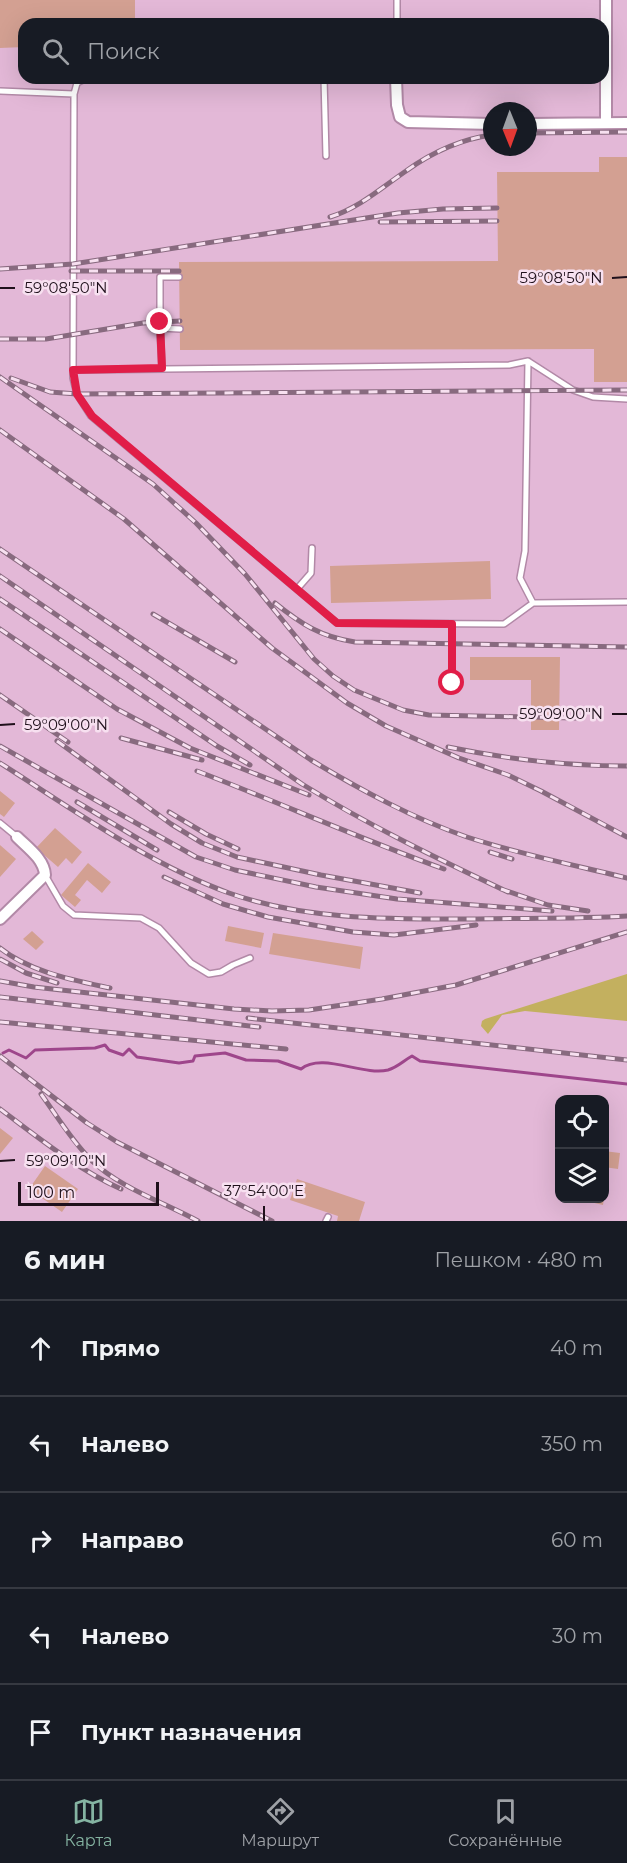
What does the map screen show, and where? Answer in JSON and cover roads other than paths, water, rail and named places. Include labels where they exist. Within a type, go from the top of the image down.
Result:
[{"type":"street","points":[[606,0],[606,18]]},
{"type":"street","points":[[397,84],[400,117],[408,122],[483,124]]},
{"type":"street","points":[[606,84],[606,123]]},
{"type":"street","points":[[537,124],[627,123]]},
{"type":"street","points":[[0,919],[45,875],[44,867],[37,857],[17,837]]},
{"type":"lane","points":[[397,18],[398,0]]},
{"type":"lane","points":[[77,84],[74,94],[73,370],[77,394],[92,416],[337,623],[504,624],[533,603],[627,602]]},
{"type":"lane","points":[[324,84],[326,156]]},
{"type":"lane","points":[[0,91],[74,94]]},
{"type":"lane","points":[[162,368],[160,277],[180,277]]},
{"type":"lane","points":[[160,328],[180,329]]},
{"type":"lane","points":[[73,370],[509,365],[528,361],[573,390],[593,397],[627,399]]},
{"type":"lane","points":[[528,361],[525,551],[520,578],[533,603]]},
{"type":"lane","points":[[297,589],[311,573],[312,548]]},
{"type":"lane","points":[[452,624],[452,683]]},
{"type":"lane","points":[[0,823],[17,837]]},
{"type":"lane","points":[[45,875],[63,906],[74,915],[141,918],[159,928],[191,963],[209,974],[221,972],[233,964],[250,958]]},
{"type":"waterway","points":[[3,1053],[9,1050],[26,1058],[35,1050],[95,1048],[105,1045],[109,1050],[123,1055],[129,1049],[137,1057],[179,1063],[193,1061],[195,1056],[225,1053],[246,1060],[278,1061],[301,1069],[310,1064],[331,1063],[378,1071],[392,1069],[412,1056],[420,1061],[627,1084]]},
{"type":"railway","points":[[537,133],[627,132]]},
{"type":"railway","points":[[330,217],[360,203],[416,164],[436,153],[458,143],[483,137]]},
{"type":"railway","points":[[0,269],[73,264],[398,213],[497,208]]},
{"type":"railway","points":[[380,222],[497,221]]},
{"type":"railway","points":[[71,271],[179,271]]},
{"type":"railway","points":[[0,339],[46,339],[143,323],[180,321]]},
{"type":"railway","points":[[0,377],[153,484],[196,523],[245,574],[314,659],[354,690],[403,710],[429,715],[576,718]]},
{"type":"railway","points":[[11,378],[50,392],[77,394],[627,390]]},
{"type":"railway","points":[[0,430],[124,519],[272,648],[347,703],[386,726],[459,758],[508,775],[627,837]]},
{"type":"railway","points":[[0,549],[311,760],[368,793],[426,821],[467,837],[627,878]]},
{"type":"railway","points":[[0,576],[302,784],[429,854],[508,892]]},
{"type":"railway","points":[[0,599],[217,746],[250,765]]},
{"type":"railway","points":[[275,603],[322,633],[355,642],[627,647]]},
{"type":"railway","points":[[153,614],[235,662]]},
{"type":"railway","points":[[0,629],[117,709],[190,748],[309,795]]},
{"type":"railway","points":[[0,695],[68,742]]},
{"type":"railway","points":[[121,738],[202,760]]},
{"type":"railway","points":[[57,741],[171,824],[202,843],[237,857],[420,893]]},
{"type":"railway","points":[[0,746],[196,857],[235,870],[316,887],[397,899],[552,911]]},
{"type":"railway","points":[[448,747],[537,761],[627,766]]},
{"type":"railway","points":[[0,763],[83,817],[169,867],[229,893],[259,902],[290,909],[352,917],[477,919],[627,916]]},
{"type":"railway","points":[[197,771],[444,869]]},
{"type":"railway","points":[[77,802],[157,850]]},
{"type":"railway","points":[[169,812],[206,834],[238,849]]},
{"type":"railway","points":[[490,852],[512,859]]},
{"type":"railway","points":[[164,877],[223,904],[268,917],[353,932],[394,935],[476,925]]},
{"type":"railway","points":[[501,889],[548,905],[588,911]]},
{"type":"railway","points":[[0,981],[34,987],[234,1009],[309,1010],[456,985],[627,932]]},
{"type":"railway","points":[[0,948],[38,969],[110,988]]},
{"type":"railway","points":[[0,959],[26,973],[57,983]]},
{"type":"railway","points":[[0,997],[259,1027]]},
{"type":"railway","points":[[248,1018],[627,1060]]},
{"type":"railway","points":[[0,1022],[286,1049]]},
{"type":"railway","points":[[0,1056],[87,1123],[117,1142],[272,1221]]},
{"type":"railway","points":[[41,1094],[77,1144],[102,1170],[128,1187],[198,1221]]},
{"type":"railway","points":[[0,1109],[74,1163],[121,1189]]}]
